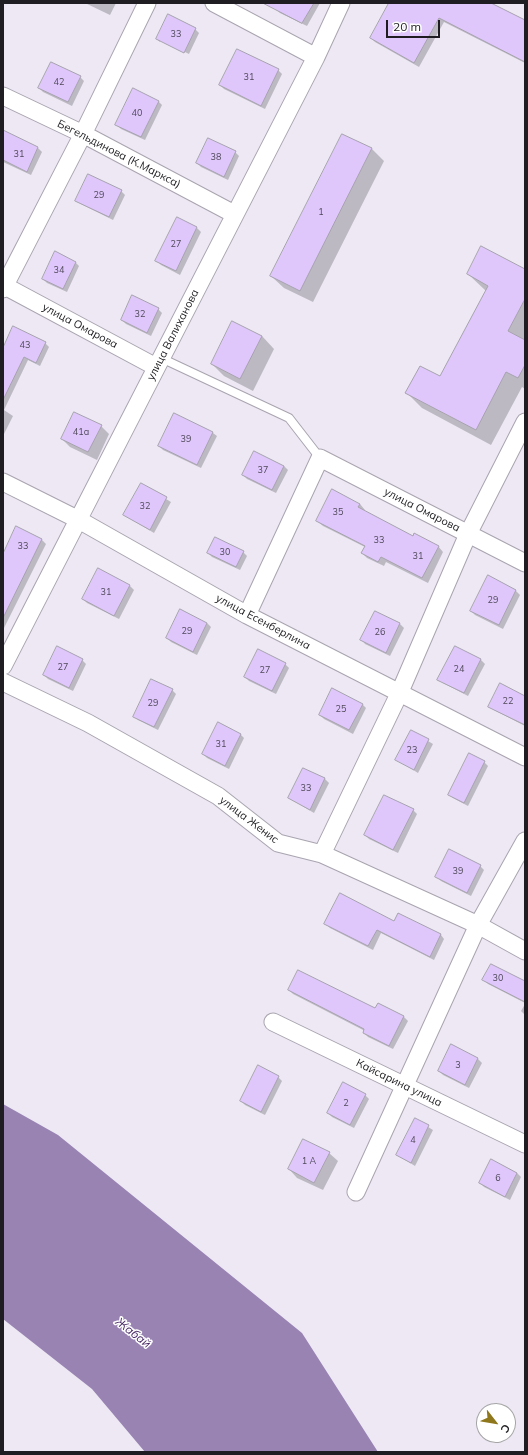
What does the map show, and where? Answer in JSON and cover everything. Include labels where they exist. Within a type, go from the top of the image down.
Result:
[{"type":"street","points":[[4,287],[83,134],[147,3]]},
{"type":"street","points":[[214,3],[316,57]]},
{"type":"street","name":"улица Валиханова","points":[[3,666],[316,57],[341,3]]},
{"type":"street","name":"Бегельдинова (К.Маркса)","points":[[3,96],[83,134],[234,214]]},
{"type":"street","name":"улица Омарова","points":[[4,287],[158,362]]},
{"type":"street","points":[[322,854],[399,694],[468,534],[525,422]]},
{"type":"street","points":[[247,614],[320,458]]},
{"type":"street","name":"улица Омарова","points":[[320,458],[525,563]]},
{"type":"street","name":"улица Есенберлина","points":[[3,482],[79,520],[247,614],[399,694],[525,757]]},
{"type":"street","name":"улица Женис","points":[[3,682],[88,724],[218,796],[278,843],[322,854],[478,925],[525,951]]},
{"type":"street","points":[[356,1192],[406,1086],[478,925],[525,841]]},
{"type":"street","name":"Кайсарина улица","points":[[273,1022],[525,1144]]},
{"type":"lane","points":[[158,362],[288,418],[320,458]]},
{"type":"water","name":"Жабай","points":[[3,1104],[58,1135],[302,1333],[378,1452],[145,1452],[92,1389],[3,1319]]},
{"type":"building","points":[[263,3],[314,3],[302,23]]},
{"type":"building","points":[[389,3],[491,3],[525,20],[525,62],[439,18],[414,63],[370,38]]},
{"type":"building","points":[[168,14],[196,28],[184,53],[156,39]]},
{"type":"building","points":[[237,49],[279,69],[261,106],[219,85]]},
{"type":"building","points":[[51,62],[81,76],[68,102],[38,88]]},
{"type":"building","points":[[133,88],[159,101],[141,137],[115,125]]},
{"type":"building","points":[[3,130],[38,147],[27,172],[3,160]]},
{"type":"building","points":[[342,134],[372,148],[300,291],[270,276]]},
{"type":"building","points":[[208,138],[236,151],[224,177],[196,163]]},
{"type":"building","points":[[88,174],[122,190],[109,217],[75,201]]},
{"type":"building","points":[[177,217],[197,227],[176,271],[155,261]]},
{"type":"building","points":[[481,246],[525,269],[525,299],[508,331],[525,340],[525,365],[518,378],[506,372],[476,430],[405,393],[420,366],[440,376],[488,286],[467,274]]},
{"type":"building","points":[[55,251],[76,262],[63,289],[42,279]]},
{"type":"building","points":[[132,295],[159,308],[147,333],[121,320]]},
{"type":"building","points":[[232,321],[262,336],[240,379],[211,364]]},
{"type":"building","points":[[13,326],[46,342],[36,363],[24,357],[3,400],[3,348]]},
{"type":"building","points":[[74,412],[102,425],[88,452],[61,439]]},
{"type":"building","points":[[174,413],[213,432],[197,465],[158,446]]},
{"type":"building","points":[[254,451],[284,466],[272,490],[242,475]]},
{"type":"building","points":[[141,483],[167,497],[150,530],[123,515]]},
{"type":"building","points":[[332,489],[360,504],[358,507],[413,536],[414,533],[439,546],[422,578],[381,557],[378,562],[361,553],[365,546],[316,521]]},
{"type":"building","points":[[16,526],[42,539],[3,618],[3,554]]},
{"type":"building","points":[[215,537],[244,551],[236,567],[207,553]]},
{"type":"building","points":[[98,568],[130,585],[114,616],[82,599]]},
{"type":"building","points":[[488,575],[516,590],[499,625],[470,611]]},
{"type":"building","points":[[180,609],[207,623],[193,652],[166,638]]},
{"type":"building","points":[[375,611],[400,623],[386,653],[360,640]]},
{"type":"building","points":[[57,646],[83,659],[69,688],[43,675]]},
{"type":"building","points":[[455,646],[481,659],[464,693],[437,680]]},
{"type":"building","points":[[258,649],[286,663],[272,691],[244,677]]},
{"type":"building","points":[[151,679],[173,689],[154,727],[133,717]]},
{"type":"building","points":[[500,683],[525,696],[525,725],[488,707]]},
{"type":"building","points":[[332,688],[363,704],[349,730],[319,715]]},
{"type":"building","points":[[218,722],[241,734],[225,766],[202,754]]},
{"type":"building","points":[[411,730],[429,739],[414,770],[395,760]]},
{"type":"building","points":[[469,753],[485,761],[464,803],[448,795]]},
{"type":"building","points":[[303,768],[325,778],[310,810],[288,798]]},
{"type":"building","points":[[384,795],[414,809],[393,850],[364,835]]},
{"type":"building","points":[[449,849],[481,865],[467,893],[435,877]]},
{"type":"building","points":[[340,893],[394,921],[398,913],[441,934],[430,957],[377,930],[368,946],[324,924]]},
{"type":"building","points":[[491,964],[525,981],[525,1002],[482,980]]},
{"type":"building","points":[[298,970],[375,1008],[378,1003],[404,1016],[389,1046],[363,1033],[364,1029],[288,990]]},
{"type":"building","points":[[451,1044],[478,1058],[465,1085],[438,1071]]},
{"type":"building","points":[[258,1065],[279,1076],[261,1112],[240,1101]]},
{"type":"building","points":[[343,1082],[366,1094],[350,1125],[327,1113]]},
{"type":"building","points":[[415,1118],[429,1125],[411,1163],[396,1155]]},
{"type":"building","points":[[303,1139],[330,1152],[314,1183],[288,1169]]},
{"type":"building","points":[[491,1159],[517,1173],[505,1197],[479,1183]]}]
